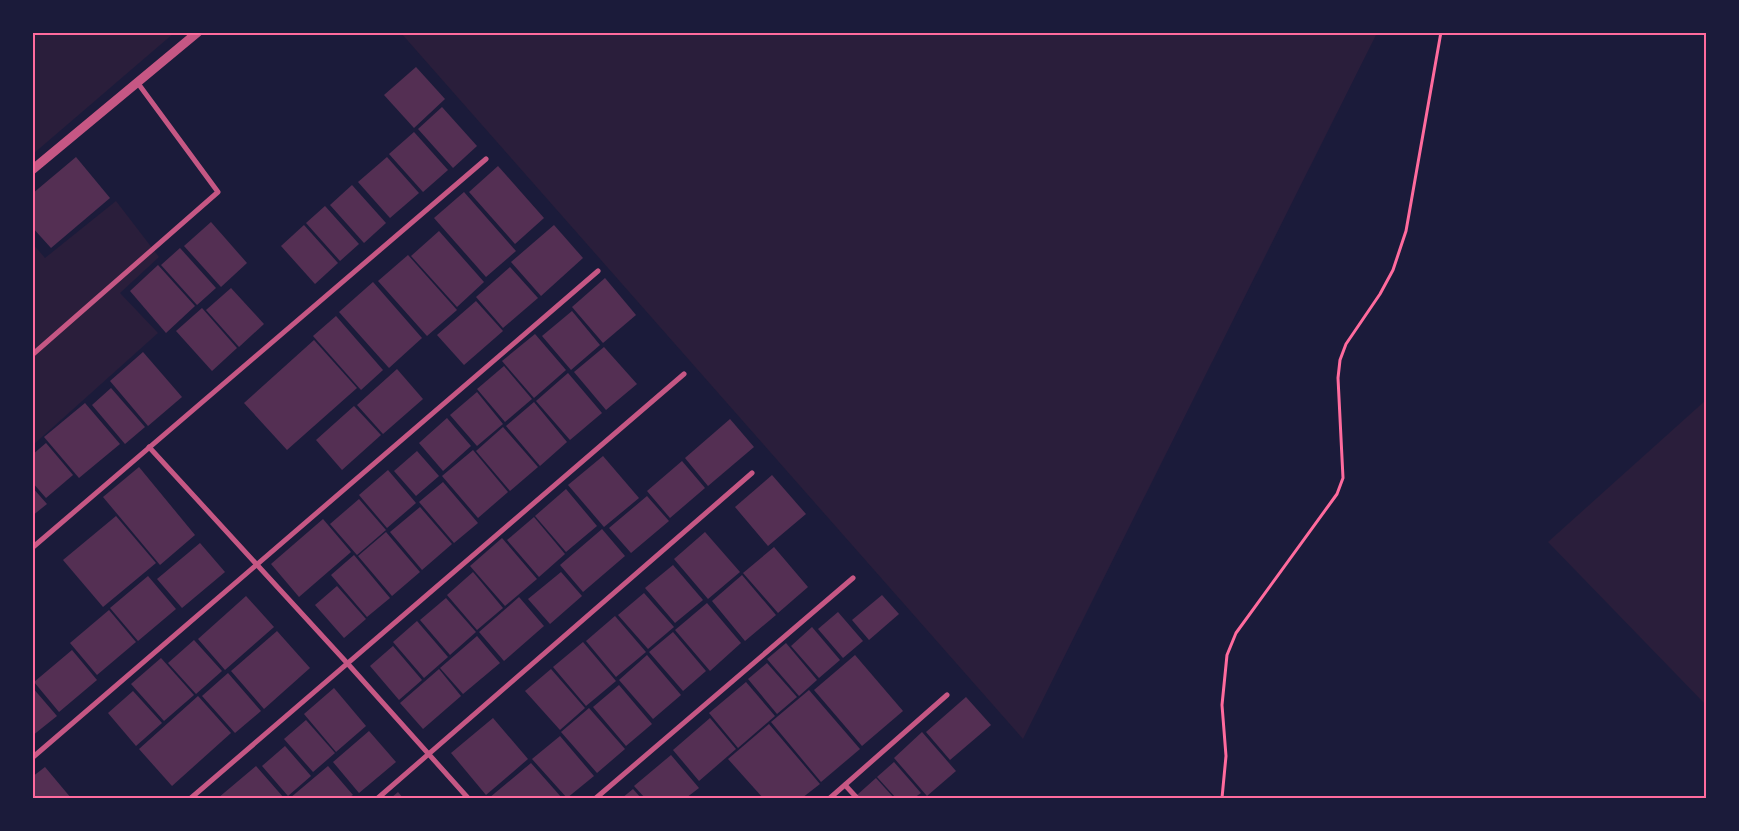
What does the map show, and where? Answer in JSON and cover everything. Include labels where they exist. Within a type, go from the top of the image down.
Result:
[{"type":"street","points":[[32,170],[198,32]]},
{"type":"street","points":[[32,355],[218,192],[138,82]]},
{"type":"street","points":[[32,548],[486,159]]},
{"type":"street","points":[[32,758],[598,272]]},
{"type":"street","points":[[191,798],[684,374]]},
{"type":"street","points":[[149,447],[468,798]]},
{"type":"street","points":[[378,798],[752,473]]},
{"type":"street","points":[[596,798],[853,578]]},
{"type":"street","points":[[830,798],[947,695]]},
{"type":"street","points":[[845,785],[857,798]]},
{"type":"path","points":[[1222,798],[1226,756],[1222,705],[1227,655],[1236,633],[1337,494],[1343,478],[1338,378],[1340,360],[1346,344],[1380,294],[1393,270],[1406,231],[1441,32]]},
{"type":"shaded area","points":[[33,32],[174,32],[174,33],[33,154]]},
{"type":"shaded area","points":[[401,33],[1377,33],[1023,739]]},
{"type":"shaded area","points":[[116,201],[159,257],[120,293],[158,333],[33,445],[32,243],[45,258]]},
{"type":"shaded area","points":[[1706,400],[1706,705],[1548,542]]},
{"type":"building","points":[[416,67],[445,99],[414,128],[384,95]]},
{"type":"building","points":[[442,107],[477,146],[453,168],[418,129]]},
{"type":"building","points":[[414,132],[448,170],[423,192],[389,154]]},
{"type":"building","points":[[76,157],[110,198],[51,248],[32,227],[32,194]]},
{"type":"building","points":[[387,157],[419,193],[390,218],[358,182]]},
{"type":"building","points":[[498,166],[544,218],[515,244],[469,192]]},
{"type":"building","points":[[352,185],[386,223],[364,243],[330,205]]},
{"type":"building","points":[[464,192],[516,251],[486,277],[434,218]]},
{"type":"building","points":[[325,206],[359,244],[340,261],[306,223]]},
{"type":"building","points":[[211,222],[247,263],[221,287],[184,246]]},
{"type":"building","points":[[304,225],[338,263],[315,284],[281,246]]},
{"type":"building","points":[[554,225],[583,258],[541,296],[511,262]]},
{"type":"building","points":[[439,231],[484,282],[457,307],[411,256]]},
{"type":"building","points":[[180,248],[216,288],[197,305],[161,265]]},
{"type":"building","points":[[408,255],[457,310],[427,336],[378,281]]},
{"type":"building","points":[[158,265],[195,306],[166,333],[130,291]]},
{"type":"building","points":[[510,267],[538,298],[503,328],[476,297]]},
{"type":"building","points":[[605,278],[636,315],[603,343],[572,307]]},
{"type":"building","points":[[373,282],[422,338],[389,368],[339,312]]},
{"type":"building","points":[[231,288],[264,324],[239,347],[206,310]]},
{"type":"building","points":[[476,301],[503,331],[464,365],[437,335]]},
{"type":"building","points":[[202,308],[237,348],[212,371],[176,331]]},
{"type":"building","points":[[572,311],[600,345],[571,370],[542,336]]},
{"type":"building","points":[[336,316],[383,370],[361,390],[313,336]]},
{"type":"building","points":[[535,334],[566,370],[534,398],[502,361]]},
{"type":"building","points":[[314,340],[357,388],[287,450],[244,403]]},
{"type":"building","points":[[604,347],[637,384],[606,410],[574,372]]},
{"type":"building","points":[[143,352],[182,397],[148,426],[110,381]]},
{"type":"building","points":[[504,366],[532,399],[505,422],[477,389]]},
{"type":"building","points":[[397,369],[423,399],[383,434],[357,405]]},
{"type":"building","points":[[568,373],[602,413],[570,440],[536,401]]},
{"type":"building","points":[[111,388],[145,427],[125,444],[92,405]]},
{"type":"building","points":[[477,392],[503,424],[477,446],[450,415]]},
{"type":"building","points":[[534,402],[567,442],[540,466],[506,426]]},
{"type":"building","points":[[85,403],[120,444],[79,478],[44,437]]},
{"type":"building","points":[[354,406],[381,435],[342,470],[316,440]]},
{"type":"building","points":[[447,418],[471,446],[443,471],[419,443]]},
{"type":"building","points":[[730,419],[754,447],[708,486],[685,458]]},
{"type":"building","points":[[503,427],[538,467],[510,491],[476,451]]},
{"type":"building","points":[[46,443],[73,475],[46,498],[32,482],[32,455]]},
{"type":"building","points":[[473,450],[508,492],[478,518],[442,476]]},
{"type":"building","points":[[417,451],[439,476],[416,496],[394,471]]},
{"type":"building","points":[[603,456],[639,498],[604,527],[568,485]]},
{"type":"building","points":[[682,461],[705,488],[670,518],[647,491]]},
{"type":"building","points":[[139,467],[195,535],[160,565],[103,497]]},
{"type":"building","points":[[388,470],[416,503],[387,528],[359,495]]},
{"type":"building","points":[[772,475],[806,514],[768,546],[735,507]]},
{"type":"building","points":[[443,482],[478,523],[454,543],[419,502]]},
{"type":"building","points":[[32,487],[47,504],[32,516]]},
{"type":"building","points":[[566,489],[597,526],[566,552],[535,516]]},
{"type":"building","points":[[647,496],[669,521],[631,553],[609,528]]},
{"type":"building","points":[[359,499],[386,530],[357,555],[330,524]]},
{"type":"building","points":[[420,507],[452,544],[422,570],[390,532]]},
{"type":"building","points":[[116,516],[156,563],[103,607],[63,560]]},
{"type":"building","points":[[534,517],[565,554],[539,577],[507,540]]},
{"type":"building","points":[[323,519],[351,552],[299,597],[271,564]]},
{"type":"building","points":[[602,529],[625,556],[583,592],[560,565]]},
{"type":"building","points":[[386,532],[420,572],[392,596],[358,556]]},
{"type":"building","points":[[705,532],[740,572],[708,599],[674,559]]},
{"type":"building","points":[[502,538],[537,579],[505,606],[470,566]]},
{"type":"building","points":[[200,543],[225,572],[182,608],[157,579]]},
{"type":"building","points":[[774,547],[808,587],[778,613],[743,573]]},
{"type":"building","points":[[354,555],[390,598],[367,617],[331,575]]},
{"type":"building","points":[[673,565],[703,600],[675,623],[645,588]]},
{"type":"building","points":[[473,572],[503,608],[477,630],[447,595]]},
{"type":"building","points":[[561,572],[582,596],[550,624],[528,599]]},
{"type":"building","points":[[742,575],[776,615],[745,641],[712,601]]},
{"type":"building","points":[[148,576],[176,609],[138,641],[110,608]]},
{"type":"building","points":[[337,586],[366,619],[344,638],[315,605]]},
{"type":"building","points":[[644,593],[674,627],[648,649],[618,615]]},
{"type":"building","points":[[882,595],[899,614],[869,640],[852,620]]},
{"type":"building","points":[[246,596],[274,627],[225,670],[198,639]]},
{"type":"building","points":[[519,597],[544,626],[504,661],[479,632]]},
{"type":"building","points":[[446,598],[476,632],[450,655],[420,620]]},
{"type":"building","points":[[707,603],[741,643],[710,671],[675,630]]},
{"type":"building","points":[[109,610],[136,642],[97,675],[70,643]]},
{"type":"building","points":[[838,612],[863,641],[843,658],[818,629]]},
{"type":"building","points":[[615,616],[646,652],[616,677],[586,641]]},
{"type":"building","points":[[417,621],[448,657],[424,678],[393,642]]},
{"type":"building","points":[[812,627],[840,660],[819,678],[791,646]]},
{"type":"building","points":[[277,631],[310,668],[264,709],[231,671]]},
{"type":"building","points":[[673,632],[706,671],[683,691],[649,652]]},
{"type":"building","points":[[477,636],[500,663],[463,694],[440,668]]},
{"type":"building","points":[[194,640],[222,671],[196,694],[168,663]]},
{"type":"building","points":[[583,642],[616,681],[586,706],[553,667]]},
{"type":"building","points":[[786,643],[817,680],[799,696],[767,659]]},
{"type":"building","points":[[393,646],[422,680],[399,700],[370,666]]},
{"type":"building","points":[[72,650],[97,680],[59,712],[34,682]]},
{"type":"building","points":[[647,655],[681,695],[653,719],[619,680]]},
{"type":"building","points":[[855,655],[903,711],[862,746],[814,690]]},
{"type":"building","points":[[161,658],[194,695],[164,721],[131,684]]},
{"type":"building","points":[[767,663],[797,697],[777,714],[748,679]]},
{"type":"building","points":[[439,669],[461,696],[423,729],[400,703]]},
{"type":"building","points":[[551,669],[585,708],[560,730],[525,691]]},
{"type":"building","points":[[228,673],[261,711],[235,733],[202,696]]},
{"type":"building","points":[[746,682],[775,716],[738,748],[709,713]]},
{"type":"building","points":[[619,685],[652,724],[626,746],[593,707]]},
{"type":"building","points":[[32,687],[57,716],[32,736]]},
{"type":"building","points":[[334,688],[366,726],[336,752],[304,714]]},
{"type":"building","points":[[809,690],[860,749],[821,782],[771,722]]},
{"type":"building","points":[[133,691],[162,723],[136,746],[108,713]]},
{"type":"building","points":[[198,696],[231,733],[172,786],[139,749]]},
{"type":"building","points":[[966,697],[991,725],[950,760],[926,732]]},
{"type":"building","points":[[589,708],[625,749],[597,773],[561,732]]},
{"type":"building","points":[[493,718],[528,759],[486,795],[451,753]]},
{"type":"building","points":[[710,718],[736,749],[699,781],[673,750]]},
{"type":"building","points":[[306,720],[335,753],[313,772],[284,739]]},
{"type":"building","points":[[769,724],[820,784],[802,798],[763,798],[728,759]]},
{"type":"building","points":[[369,731],[396,762],[359,793],[333,762]]},
{"type":"building","points":[[922,732],[956,771],[927,796],[894,758]]},
{"type":"building","points":[[560,736],[594,776],[567,798],[532,759]]},
{"type":"building","points":[[285,746],[311,776],[288,796],[262,766]]},
{"type":"building","points":[[671,755],[699,788],[686,798],[645,798],[634,786]]},
{"type":"building","points":[[894,762],[921,793],[914,798],[896,798],[877,777]]},
{"type":"building","points":[[531,763],[562,798],[489,798]]},
{"type":"building","points":[[256,766],[284,798],[218,798]]},
{"type":"building","points":[[328,766],[353,795],[348,798],[290,798]]},
{"type":"building","points":[[45,767],[71,798],[32,798],[32,777]]},
{"type":"building","points":[[876,778],[894,798],[860,798],[857,795]]},
{"type":"building","points":[[633,789],[641,798],[622,798]]},
{"type":"building","points":[[398,792],[403,798],[391,798]]}]
